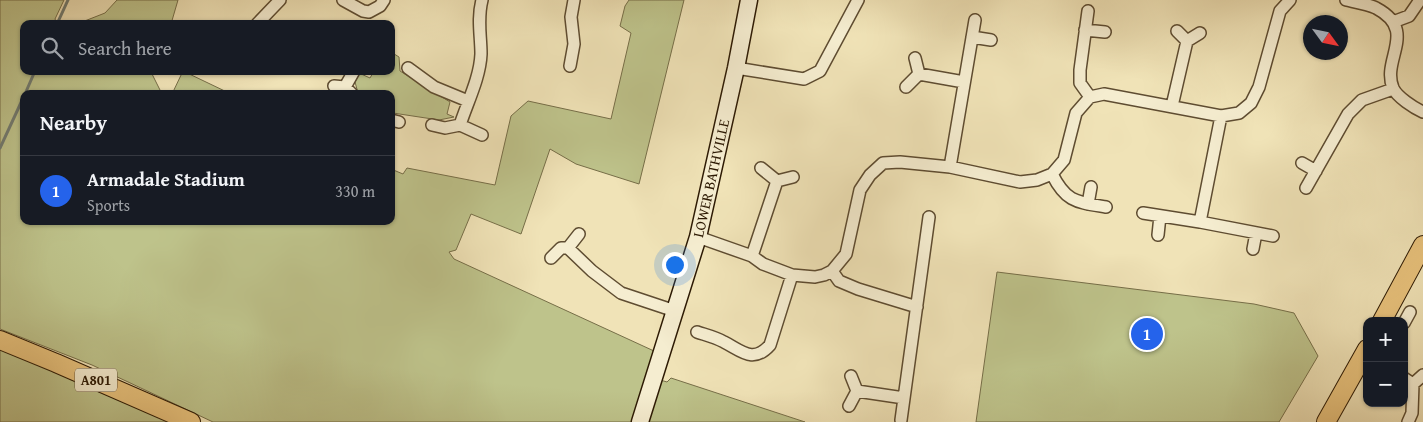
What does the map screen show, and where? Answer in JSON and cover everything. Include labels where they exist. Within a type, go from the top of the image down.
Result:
[{"type":"main road","name":"LOWER BATHVILLE","points":[[640,422],[698,237],[736,68],[749,0]]},
{"type":"main road","points":[[1384,317],[1423,245]]},
{"type":"main road","name":"A801","points":[[0,340],[192,422]]},
{"type":"main road","points":[[1326,422],[1363,357]]},
{"type":"street","points":[[261,20],[280,0]]},
{"type":"street","points":[[343,0],[363,11],[369,18],[384,0]]},
{"type":"street","points":[[460,125],[478,71],[481,54],[478,29],[482,0]]},
{"type":"street","points":[[570,66],[574,44],[571,18],[574,0]]},
{"type":"street","points":[[736,68],[804,79],[820,71],[858,0]]},
{"type":"street","points":[[698,237],[752,256],[763,264],[792,275],[815,278],[832,271],[846,254],[860,190],[870,175],[883,163],[900,162],[950,167],[1020,182],[1037,180],[1052,174],[1064,160],[1076,113],[1090,97],[1104,94],[1221,116],[1239,113],[1251,103],[1259,87],[1280,11],[1290,0]]},
{"type":"street","points":[[1346,0],[1376,8],[1393,22],[1398,37],[1391,71],[1393,89],[1411,107],[1423,112]]},
{"type":"street","points":[[1393,22],[1409,16],[1420,0]]},
{"type":"street","points":[[1088,11],[1080,83],[1090,97]]},
{"type":"street","points":[[950,167],[975,20]]},
{"type":"street","points":[[1086,30],[1105,32]]},
{"type":"street","points":[[1178,31],[1186,41]]},
{"type":"street","points":[[1172,106],[1186,41],[1200,33]]},
{"type":"street","points":[[972,37],[991,40]]},
{"type":"street","points":[[915,58],[919,74]]},
{"type":"street","points":[[408,68],[434,87],[468,101]]},
{"type":"street","points":[[919,74],[964,82]]},
{"type":"street","points":[[906,86],[919,74]]},
{"type":"street","points":[[344,89],[352,75]]},
{"type":"street","points":[[1306,188],[1348,114],[1362,100],[1393,89]]},
{"type":"street","points":[[1200,222],[1221,116]]},
{"type":"street","points":[[432,125],[445,128],[460,125],[482,135]]},
{"type":"street","points":[[1302,163],[1316,171]]},
{"type":"street","points":[[761,168],[777,181]]},
{"type":"street","points":[[1052,174],[1059,188],[1071,199],[1106,207]]},
{"type":"street","points":[[777,181],[793,177]]},
{"type":"street","points":[[752,256],[777,181]]},
{"type":"street","points":[[1088,204],[1091,187]]},
{"type":"street","points":[[1143,214],[1200,222],[1273,236]]},
{"type":"street","points":[[1158,235],[1160,216]]},
{"type":"street","points":[[901,420],[930,217]]},
{"type":"street","points":[[1253,249],[1256,232]]},
{"type":"street","points":[[568,248],[579,234]]},
{"type":"street","points":[[551,258],[561,248],[568,248],[592,271],[621,293],[675,311]]},
{"type":"street","points":[[832,271],[839,281],[858,289],[917,307]]},
{"type":"street","points":[[697,332],[721,340],[751,356],[763,352],[770,345],[792,275]]},
{"type":"street","points":[[1408,317],[1410,312]]},
{"type":"street","points":[[1408,422],[1412,413],[1409,381],[1423,375]]},
{"type":"street","points":[[851,376],[857,391]]},
{"type":"street","points":[[857,391],[904,398]]},
{"type":"street","points":[[848,406],[857,391]]},
{"type":"green space","points":[[0,0],[64,0],[55,20],[20,20],[20,75],[152,75],[160,90],[20,90],[20,225],[395,225],[395,171],[403,174],[407,168],[495,185],[511,116],[528,101],[611,119],[631,33],[620,26],[625,6],[629,0],[684,0],[639,184],[576,164],[550,149],[521,234],[471,214],[456,250],[449,252],[454,259],[654,351],[633,422],[213,422],[92,365],[0,329]]},
{"type":"green space","points":[[117,0],[178,0],[172,20],[87,20],[105,13]]},
{"type":"green space","points":[[395,54],[399,57],[400,71],[450,102],[447,114],[454,117],[439,120],[395,113],[395,90],[357,90],[355,82],[358,75],[370,78],[372,75],[395,75]]},
{"type":"green space","points":[[181,75],[191,75],[223,90],[174,90]]},
{"type":"green space","points":[[997,272],[1254,304],[1294,313],[1318,356],[1279,422],[976,422]]},
{"type":"green space","points":[[0,348],[97,391],[171,422],[0,422]]},
{"type":"green space","points":[[654,378],[667,382],[671,378],[805,422],[641,422]]},
{"type":"waterway","points":[[59,20],[68,0]]},
{"type":"waterway","points":[[27,90],[33,75]]},
{"type":"waterway","points":[[0,148],[20,105]]},
{"type":"place","name":"Armadale Stadium","points":[[1147,334]]}]
